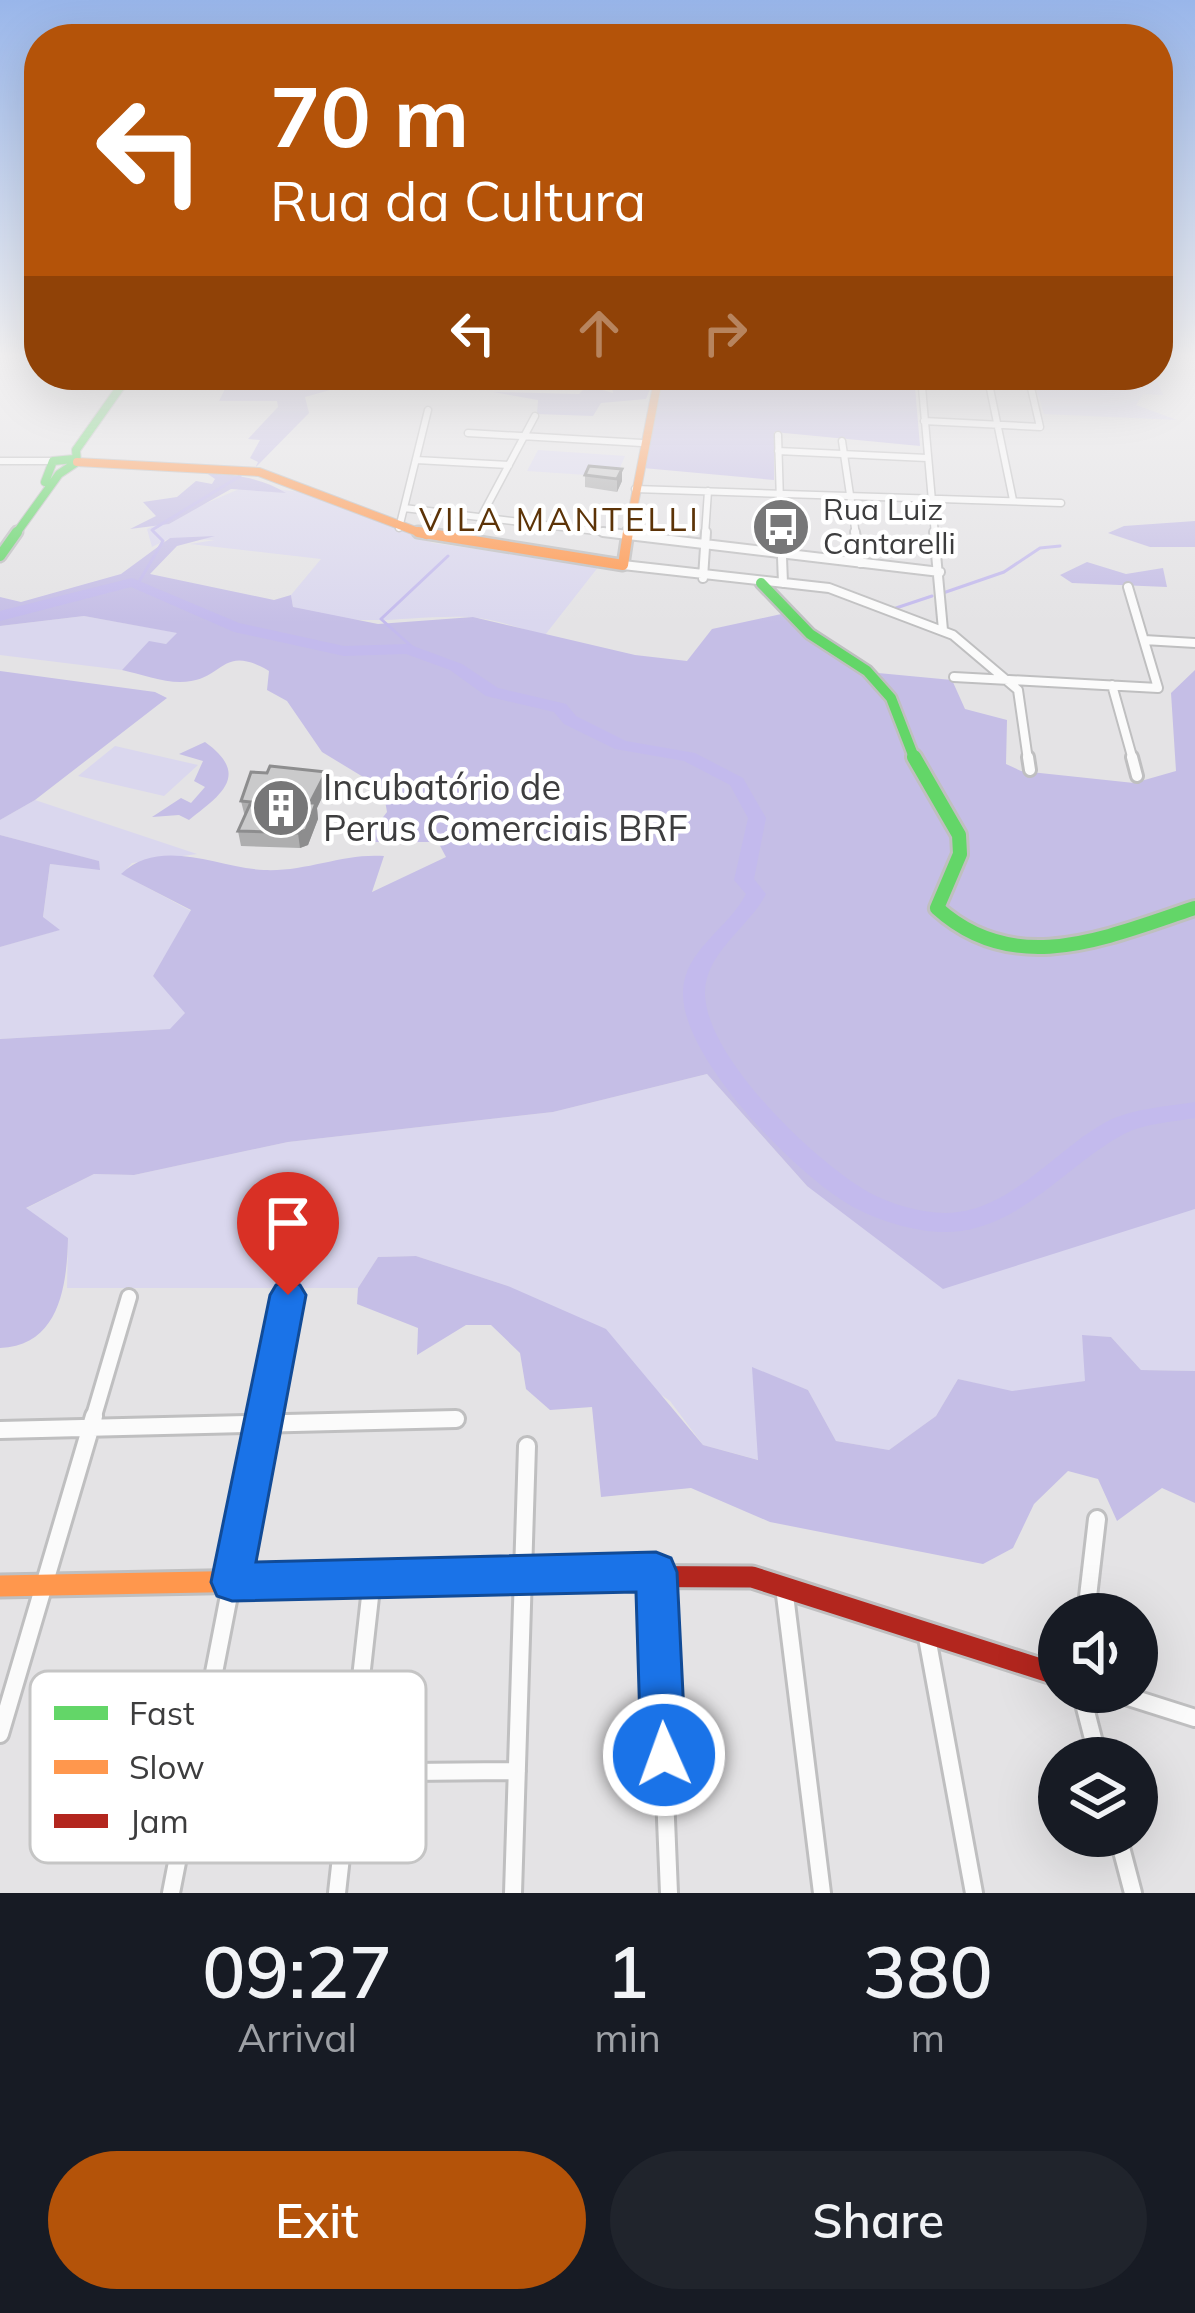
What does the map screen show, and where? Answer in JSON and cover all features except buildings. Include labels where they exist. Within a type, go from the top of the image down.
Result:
[{"type":"street","points":[[0,556],[76,446]]},
{"type":"street","points":[[399,528],[419,446]]},
{"type":"street","points":[[481,518],[519,446]]},
{"type":"street","points":[[623,565],[641,446]]},
{"type":"street","points":[[778,446],[783,583]]},
{"type":"street","points":[[843,446],[860,563]]},
{"type":"street","points":[[926,446],[943,630]]},
{"type":"street","points":[[1002,446],[1013,500]]},
{"type":"street","points":[[778,451],[927,458]]},
{"type":"street","points":[[416,460],[509,465]]},
{"type":"street","points":[[0,461],[259,472],[399,528],[472,545],[703,578],[829,588],[943,630],[1012,680],[1030,770]]},
{"type":"street","points":[[0,544],[64,463]]},
{"type":"street","points":[[635,489],[1061,503]]},
{"type":"street","points":[[703,578],[708,490]]},
{"type":"street","points":[[404,508],[940,572]]},
{"type":"street","points":[[760,583],[810,634],[867,671],[891,698],[909,749],[959,835],[960,854],[937,908],[946,927],[968,945],[999,950],[1040,947],[1195,908]]},
{"type":"street","points":[[954,677],[1158,688],[1128,587]]},
{"type":"street","points":[[1144,640],[1195,643]]},
{"type":"street","points":[[1112,686],[1137,776]]},
{"type":"street","points":[[214,1671],[288,1295]]},
{"type":"street","points":[[0,1734],[129,1298]]},
{"type":"street","points":[[0,1430],[456,1419]]},
{"type":"street","points":[[513,1893],[527,1446]]},
{"type":"street","points":[[1088,1593],[1097,1520]]},
{"type":"street","points":[[0,1586],[656,1572],[752,1577],[1038,1668]]},
{"type":"street","points":[[656,1572],[669,1893]]},
{"type":"street","points":[[362,1671],[372,1579]]},
{"type":"street","points":[[784,1587],[821,1893]]},
{"type":"street","points":[[926,1632],[974,1893]]},
{"type":"street","points":[[1158,1706],[1195,1718]]},
{"type":"street","points":[[426,1773],[517,1772]]},
{"type":"street","points":[[1124,1857],[1133,1893]]},
{"type":"street","points":[[172,1893],[178,1863]]},
{"type":"street","points":[[337,1893],[340,1863]]},
{"type":"shaded area","points":[[256,446],[276,446],[255,468],[258,462],[250,458]]},
{"type":"shaded area","points":[[648,446],[774,446],[774,480],[643,468]]},
{"type":"shaded area","points":[[538,450],[625,456],[616,477],[527,471]]},
{"type":"shaded area","points":[[205,472],[257,480],[286,493],[231,489],[169,524],[130,529],[156,516],[143,502],[177,497],[196,481],[212,484],[215,479]]},
{"type":"shaded area","points":[[246,486],[301,492],[433,543],[599,566],[545,635],[471,617],[362,620],[317,614],[293,607],[291,595],[321,559],[190,544],[215,540],[170,538],[152,547],[147,529]]},
{"type":"shaded area","points":[[1195,521],[1195,547],[1150,547],[1108,533],[1124,526]]},
{"type":"shaded area","points":[[215,536],[177,546],[150,574],[274,600],[291,595],[293,607],[378,624],[473,617],[635,655],[687,661],[712,629],[786,613],[878,673],[952,680],[965,709],[1007,720],[1006,764],[1021,771],[1134,783],[1176,771],[1171,693],[1195,670],[1195,1209],[943,1289],[807,1186],[707,1074],[553,1112],[288,1142],[134,1175],[94,1174],[26,1208],[68,1238],[62,1292],[48,1324],[36,1336],[0,1348],[0,1039],[170,1029],[185,1013],[153,976],[191,910],[121,874],[153,857],[190,857],[264,870],[384,856],[372,892],[446,857],[438,842],[364,842],[387,812],[383,789],[322,752],[287,701],[267,690],[269,671],[241,660],[195,680],[166,681],[122,670],[149,641],[166,644],[177,633],[84,616],[0,626],[0,597],[21,602],[121,574],[170,538]]},
{"type":"shaded area","points":[[1087,562],[1126,574],[1163,568],[1167,587],[1072,583],[1060,575]]},
{"type":"shaded area","points":[[84,616],[179,633],[166,644],[149,642],[122,670],[0,655],[0,626]]},
{"type":"shaded area","points":[[0,671],[155,692],[167,698],[35,800],[0,820]]},
{"type":"shaded area","points":[[205,742],[219,754],[229,775],[220,793],[189,820],[179,815],[152,817],[181,798],[191,803],[205,787],[194,781],[203,761],[179,754]]},
{"type":"shaded area","points":[[115,746],[198,765],[164,796],[78,776]]},
{"type":"shaded area","points":[[35,800],[197,854],[132,863],[122,874],[191,911],[153,976],[186,1012],[171,1029],[0,1039],[0,947],[59,930],[43,918],[50,864],[100,869],[98,861],[0,835],[0,820]]},
{"type":"shaded area","points":[[0,835],[99,861],[100,870],[50,864],[43,917],[60,930],[0,947]]},
{"type":"shaded area","points":[[707,1074],[807,1186],[1170,1214],[1195,1209],[1195,1371],[1141,1370],[1111,1337],[1082,1336],[1086,1381],[1012,1392],[958,1379],[936,1416],[889,1450],[836,1441],[808,1390],[753,1368],[759,1460],[703,1445],[670,1401],[508,1286],[416,1256],[378,1257],[358,1288],[67,1288],[68,1238],[25,1209],[94,1174],[134,1175],[288,1142],[553,1112]]},
{"type":"shaded area","points":[[416,1256],[508,1286],[606,1329],[703,1445],[758,1460],[752,1367],[808,1390],[836,1441],[889,1450],[936,1416],[958,1379],[1012,1391],[1085,1381],[1082,1335],[1111,1337],[1141,1370],[1195,1371],[1195,1503],[1162,1488],[1117,1521],[1098,1479],[1068,1471],[1034,1504],[1013,1548],[983,1564],[770,1522],[691,1488],[601,1497],[592,1407],[550,1410],[526,1389],[520,1353],[491,1325],[466,1325],[417,1355],[418,1328],[357,1304],[358,1288],[378,1257]]},
{"type":"waterway","points":[[139,582],[163,541],[152,530],[240,476]]},
{"type":"waterway","points":[[943,593],[1004,572],[1040,548],[1060,546]]},
{"type":"waterway","points":[[419,653],[381,619],[448,556]]},
{"type":"waterway","points":[[0,616],[132,582],[234,627],[344,651],[408,649],[456,667],[492,692],[560,708],[570,720],[621,745],[689,757],[737,782],[757,818],[744,880],[756,894],[741,918],[710,950],[696,976],[694,1000],[701,1027],[717,1060],[763,1114],[828,1175],[873,1205],[935,1222],[979,1218],[1019,1196],[1115,1128],[1143,1118],[1195,1110]]},
{"type":"waterway","points":[[896,608],[932,596]]},
{"type":"traffic: fast","points":[[0,556],[59,474],[77,462],[79,446]]},
{"type":"traffic: fast","points":[[45,482],[53,461],[74,459]]},
{"type":"traffic: fast","points":[[761,583],[810,634],[867,671],[891,698],[909,749],[959,835],[960,854],[937,908],[962,931],[992,944],[1060,946],[1195,908]]},
{"type":"traffic: slow","points":[[77,462],[259,472],[429,536],[623,565],[642,446]]},
{"type":"traffic: slow","points":[[0,1586],[516,1576]]},
{"type":"traffic: jam","points":[[516,1576],[752,1577],[1038,1668]]},
{"type":"place","name":"Rua Luiz Cantarelli","points":[[781,527]]},
{"type":"place","name":"Incubatório de Perus Comerciais BRF","points":[[281,808]]},
{"type":"district","name":"VILA MANTELLI","points":[[560,519]]},
{"type":"route","points":[[288,1295],[232,1582],[656,1572],[664,1755]]}]
